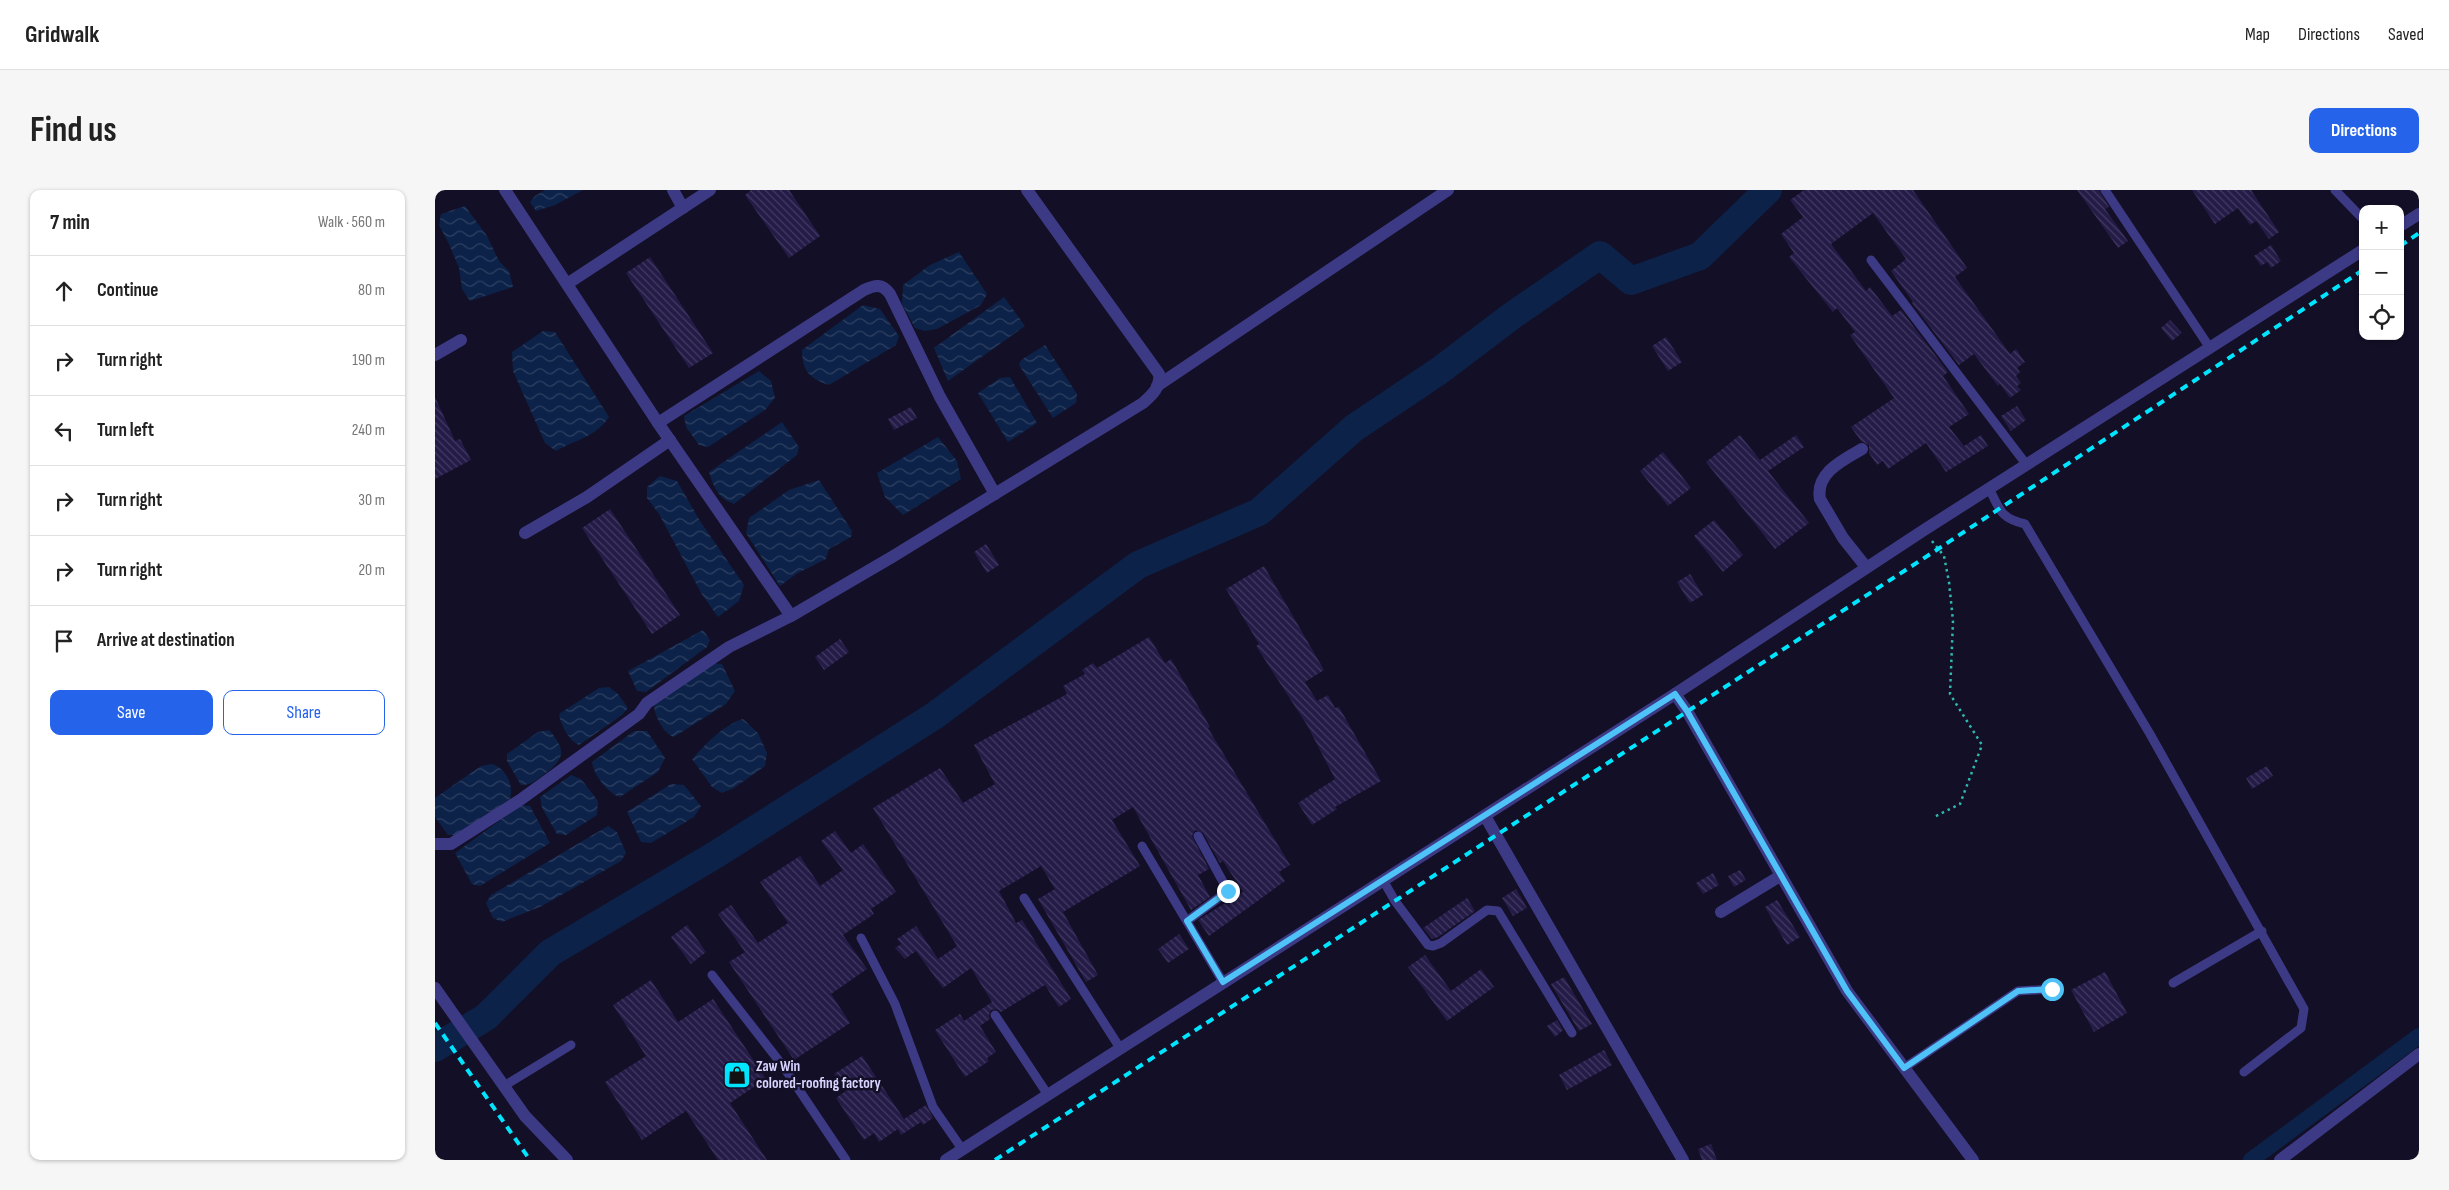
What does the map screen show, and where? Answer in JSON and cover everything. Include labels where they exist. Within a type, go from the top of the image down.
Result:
[{"type":"street","points":[[505,190],[658,423],[791,616]]},
{"type":"street","points":[[673,190],[683,208]]},
{"type":"street","points":[[567,284],[709,190]]},
{"type":"street","points":[[1027,190],[1159,374],[1157,386]]},
{"type":"street","points":[[435,844],[451,844],[520,800],[639,714],[647,703],[729,647],[791,616],[1143,403],[1157,386],[1448,190]]},
{"type":"street","points":[[2404,223],[2419,214]]},
{"type":"street","points":[[946,1160],[1675,694],[1923,530],[2359,253]]},
{"type":"street","points":[[658,423],[864,290],[874,285],[881,286],[890,294],[940,397],[995,494]]},
{"type":"street","points":[[435,355],[461,340]]},
{"type":"street","points":[[525,533],[587,497],[670,440]]},
{"type":"street","points":[[1862,449],[1828,472],[1821,479],[1819,499],[1843,538],[1866,567]]},
{"type":"street","points":[[1675,694],[1687,711],[1847,991],[1973,1160]]},
{"type":"street","points":[[1485,816],[1683,1160]]},
{"type":"street","points":[[1721,912],[1780,876]]},
{"type":"street","points":[[435,988],[525,1116],[567,1160]]},
{"type":"street","points":[[2280,1160],[2419,1054]]},
{"type":"lane","points":[[2105,190],[2210,348]]},
{"type":"lane","points":[[2335,190],[2359,215]]},
{"type":"lane","points":[[1871,260],[2026,464]]},
{"type":"lane","points":[[1989,488],[2000,509],[2009,520],[2025,524],[2150,734],[2304,1009],[2301,1028],[2244,1072]]},
{"type":"lane","points":[[1187,921],[1228,891],[1198,836]]},
{"type":"lane","points":[[1142,846],[1223,982]]},
{"type":"lane","points":[[1383,880],[1395,901],[1428,945],[1433,946],[1441,942],[1487,910],[1498,911],[1572,1033]]},
{"type":"lane","points":[[1024,898],[1120,1048]]},
{"type":"lane","points":[[2173,983],[2262,931]]},
{"type":"lane","points":[[861,938],[895,1004],[933,1106],[962,1149]]},
{"type":"lane","points":[[712,974],[783,1066],[847,1160]]},
{"type":"lane","points":[[1904,1068],[2018,991],[2052,989]]},
{"type":"lane","points":[[995,1015],[1049,1095]]},
{"type":"lane","points":[[504,1086],[571,1045]]},
{"type":"path","points":[[1923,530],[1944,556],[1949,582],[1953,621],[1950,694],[1982,745],[1960,804],[1933,817]]},
{"type":"water","points":[[545,190],[583,190],[555,205],[536,211],[530,202],[535,196]]},
{"type":"water","points":[[465,206],[487,236],[499,261],[509,271],[513,287],[470,301],[462,289],[459,268],[439,225],[441,214]]},
{"type":"water","points":[[959,252],[987,294],[981,305],[937,329],[925,331],[915,328],[902,304],[903,285],[930,265]]},
{"type":"water","points":[[1004,297],[1025,326],[948,381],[934,348]]},
{"type":"water","points":[[863,305],[880,309],[899,336],[896,345],[829,385],[812,377],[806,369],[802,350]]},
{"type":"water","points":[[543,331],[555,332],[609,417],[592,434],[556,451],[545,443],[513,371],[512,352]]},
{"type":"water","points":[[1045,345],[1077,394],[1076,403],[1053,418],[1019,365],[1021,360]]},
{"type":"water","points":[[759,371],[771,381],[775,398],[765,410],[708,447],[699,445],[686,427],[684,416]]},
{"type":"water","points":[[1010,377],[1037,423],[1008,442],[978,393],[1000,378]]},
{"type":"water","points":[[782,422],[799,447],[797,455],[734,504],[724,499],[715,488],[709,472]]},
{"type":"water","points":[[938,437],[957,461],[961,479],[903,515],[885,497],[877,473]]},
{"type":"water","points":[[660,476],[677,481],[700,521],[744,585],[739,601],[718,617],[701,593],[659,514],[647,498],[647,487]]},
{"type":"water","points":[[819,480],[852,531],[851,537],[829,549],[826,559],[796,574],[780,586],[746,533],[749,518],[789,490]]},
{"type":"water","points":[[703,630],[710,640],[707,647],[646,692],[637,691],[628,671]]},
{"type":"water","points":[[713,663],[722,664],[735,691],[726,704],[674,737],[670,735],[660,724],[654,705]]},
{"type":"water","points":[[609,687],[618,694],[628,708],[622,715],[579,745],[575,743],[566,732],[559,714],[599,688]]},
{"type":"water","points":[[743,719],[758,733],[767,753],[765,766],[734,788],[722,793],[712,787],[692,759],[722,730]]},
{"type":"water","points":[[549,730],[561,749],[559,759],[556,764],[535,781],[521,785],[507,761],[507,754],[538,732]]},
{"type":"water","points":[[634,731],[647,731],[665,758],[658,772],[620,797],[611,792],[602,783],[595,772],[592,762]]},
{"type":"water","points":[[492,764],[501,769],[508,778],[511,788],[510,799],[456,835],[448,835],[435,817],[435,798],[481,766]]},
{"type":"water","points":[[571,775],[581,779],[598,801],[597,815],[566,835],[557,834],[542,808],[540,797]]},
{"type":"water","points":[[671,784],[684,785],[701,806],[694,817],[651,843],[641,842],[627,812]]},
{"type":"water","points":[[521,805],[530,806],[550,843],[480,886],[472,884],[455,853]]},
{"type":"water","points":[[608,826],[617,832],[626,853],[621,861],[542,906],[502,922],[493,918],[486,903],[491,895]]},
{"type":"building","points":[[751,190],[789,190],[820,236],[789,258],[745,195]]},
{"type":"building","points":[[1804,190],[1913,190],[1967,268],[1955,277],[2010,354],[2016,349],[2025,362],[2017,368],[2020,372],[2016,376],[2021,383],[2017,386],[2021,390],[2010,398],[2000,384],[1998,386],[1974,354],[1959,365],[1912,303],[1891,271],[1906,259],[1873,213],[1831,244],[1866,291],[1870,287],[1892,316],[1901,310],[1948,372],[1943,376],[1969,414],[1949,427],[1964,446],[1981,435],[1988,446],[1946,472],[1926,443],[1888,469],[1883,461],[1877,465],[1869,453],[1869,445],[1861,441],[1851,427],[1894,398],[1850,335],[1855,332],[1837,308],[1833,312],[1789,257],[1794,253],[1781,234],[1803,217],[1790,200]]},
{"type":"building","points":[[2077,190],[2099,190],[2109,207],[2105,209],[2128,241],[2118,248]]},
{"type":"building","points":[[2192,190],[2251,190],[2279,232],[2269,239],[2256,221],[2250,225],[2238,208],[2215,224]]},
{"type":"building","points":[[2271,245],[2281,261],[2271,268],[2267,262],[2261,266],[2254,256]]},
{"type":"building","points":[[650,257],[713,353],[689,368],[626,273]]},
{"type":"building","points":[[2170,320],[2182,333],[2172,341],[2161,328]]},
{"type":"building","points":[[1666,337],[1682,362],[1668,371],[1652,346]]},
{"type":"building","points":[[435,397],[455,441],[460,439],[471,460],[435,479]]},
{"type":"building","points":[[2017,406],[2026,420],[2011,431],[2001,416]]},
{"type":"building","points":[[911,407],[917,418],[894,430],[888,419]]},
{"type":"building","points":[[1740,435],[1760,460],[1796,435],[1804,447],[1768,471],[1809,523],[1775,549],[1706,462]]},
{"type":"building","points":[[1663,452],[1691,488],[1668,506],[1640,471]]},
{"type":"building","points":[[610,509],[680,615],[652,634],[582,528]]},
{"type":"building","points":[[1714,520],[1743,555],[1723,572],[1694,536]]},
{"type":"building","points":[[986,544],[999,565],[987,573],[974,552]]},
{"type":"building","points":[[1264,566],[1324,670],[1305,682],[1317,701],[1328,695],[1335,708],[1339,707],[1381,781],[1335,807],[1337,809],[1312,825],[1298,803],[1335,779],[1307,725],[1256,646],[1259,644],[1226,589]]},
{"type":"building","points":[[1690,574],[1703,595],[1690,603],[1677,582]]},
{"type":"building","points":[[1149,637],[1165,663],[1171,659],[1210,727],[1208,728],[1290,865],[1279,872],[1285,881],[1209,936],[1198,920],[1243,892],[1223,861],[1220,863],[1203,833],[1195,830],[1192,836],[1209,869],[1198,875],[1210,897],[1191,910],[1133,807],[1112,820],[1140,866],[1063,912],[1098,975],[1086,982],[1038,899],[1055,889],[1041,866],[999,891],[1016,923],[1022,920],[1071,999],[1059,1007],[1045,985],[1001,1012],[997,1009],[991,1010],[990,1019],[980,1026],[996,1052],[987,1058],[989,1061],[965,1077],[935,1030],[960,1014],[964,1021],[992,1002],[971,968],[943,988],[916,951],[905,959],[895,948],[901,944],[897,939],[916,926],[938,959],[957,946],[873,808],[940,768],[963,803],[995,784],[974,745],[1067,694],[1063,686],[1085,674],[1082,670],[1093,663],[1097,668]]},
{"type":"building","points":[[840,639],[849,652],[824,670],[815,657]]},
{"type":"building","points":[[2267,766],[2273,776],[2252,789],[2246,778]]},
{"type":"building","points":[[835,831],[851,853],[863,844],[896,892],[871,909],[874,914],[843,935],[867,969],[831,994],[850,1023],[794,1060],[729,962],[745,952],[718,914],[731,905],[758,943],[788,923],[760,882],[800,856],[820,886],[843,870],[821,841]]},
{"type":"building","points":[[1740,870],[1746,880],[1734,887],[1728,876]]},
{"type":"building","points":[[1713,873],[1719,885],[1703,894],[1696,883]]},
{"type":"building","points":[[1516,889],[1527,908],[1513,916],[1502,898]]},
{"type":"building","points":[[1467,898],[1475,911],[1438,937],[1432,939],[1423,928]]},
{"type":"building","points":[[1777,900],[1800,937],[1787,945],[1765,907]]},
{"type":"building","points":[[687,925],[706,952],[691,964],[671,937]]},
{"type":"building","points":[[1179,934],[1189,949],[1168,963],[1158,949]]},
{"type":"building","points":[[1425,955],[1451,991],[1481,969],[1494,987],[1447,1021],[1408,967]]},
{"type":"building","points":[[2105,972],[2127,1013],[2094,1032],[2071,990]]},
{"type":"building","points":[[1564,977],[1592,1024],[1579,1031],[1551,984]]},
{"type":"building","points":[[651,980],[678,1022],[713,999],[766,1079],[730,1103],[767,1160],[718,1160],[686,1111],[642,1140],[605,1082],[646,1056],[613,1005]]},
{"type":"building","points":[[1557,1020],[1563,1030],[1555,1037],[1547,1026]]},
{"type":"building","points":[[1604,1050],[1612,1065],[1567,1090],[1559,1075]]},
{"type":"building","points":[[862,1056],[904,1119],[926,1105],[933,1118],[923,1125],[921,1122],[901,1135],[898,1129],[879,1142],[874,1133],[864,1140],[836,1098],[846,1091],[834,1074]]},
{"type":"building","points":[[1711,1144],[1717,1160],[1702,1160],[1698,1149]]},
{"type":"waterway","points":[[435,1048],[486,1017],[550,953],[715,855],[934,716],[1138,565],[1259,512],[1354,428],[1439,371],[1513,315],[1600,255],[1631,281],[1700,256],[1768,190]]},
{"type":"waterway","points":[[2251,1160],[2419,1036]]},
{"type":"railway","points":[[2404,243],[2419,233]]},
{"type":"railway","points":[[995,1160],[1938,549],[2359,273]]},
{"type":"railway","points":[[435,1023],[530,1160]]},
{"type":"place","name":"Zaw Win colored-roofing factory","points":[[737,1075]]},
{"type":"route","points":[[1228,891],[1187,921],[1223,982],[1675,694],[1687,711],[1847,991],[1904,1068],[2018,991],[2052,989]]}]
